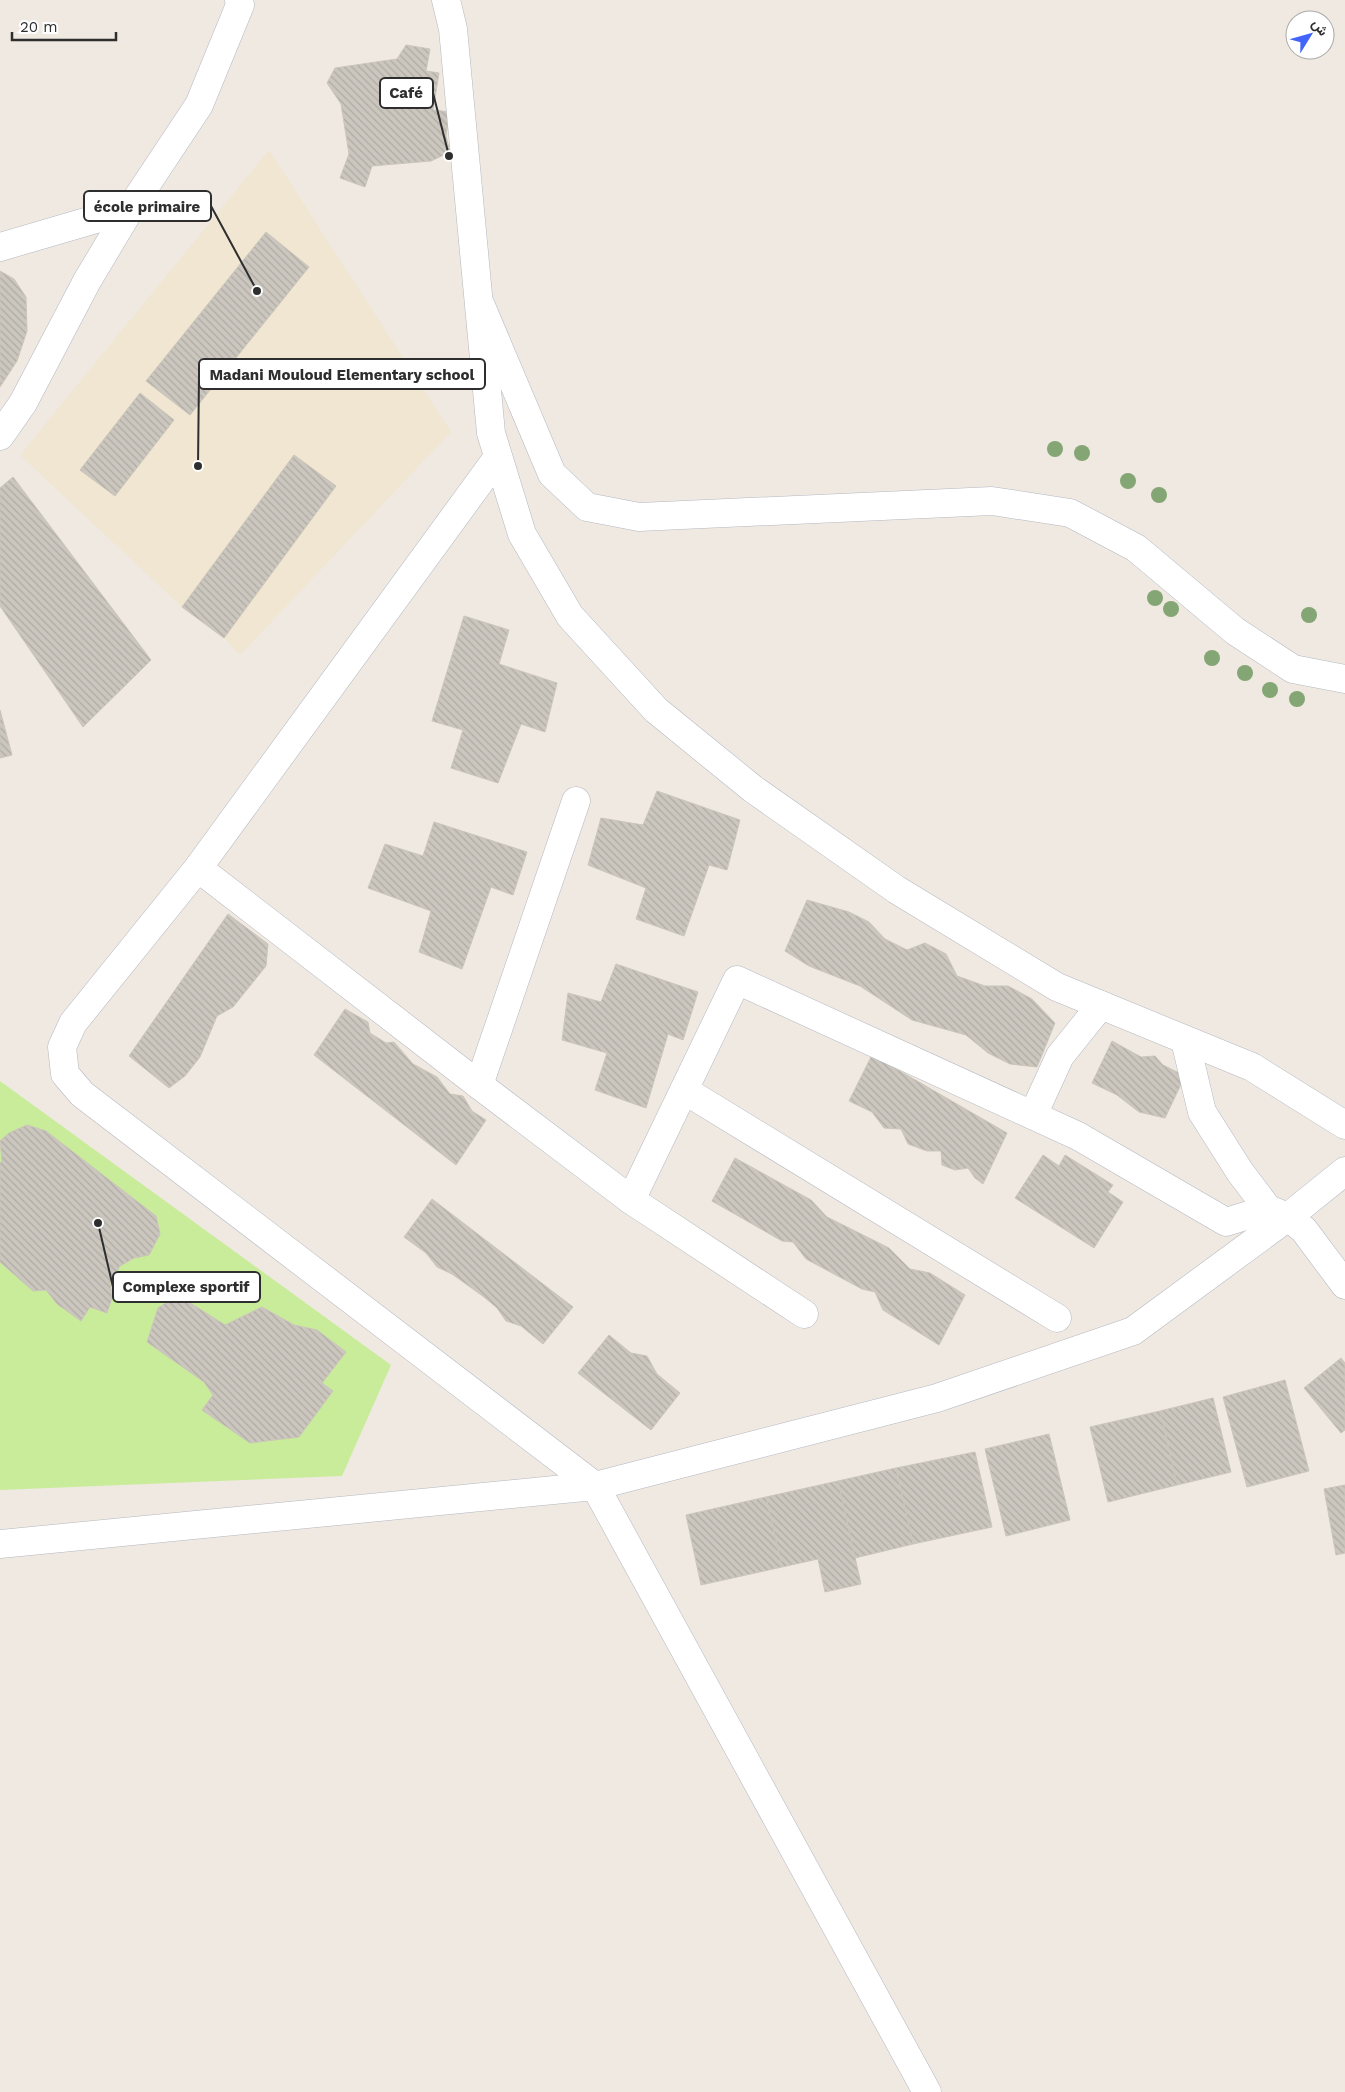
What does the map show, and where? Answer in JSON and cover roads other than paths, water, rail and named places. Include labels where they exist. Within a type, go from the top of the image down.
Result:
[{"type":"street","points":[[0,436],[23,403],[87,281],[130,209],[200,104],[240,5],[239,0]]},
{"type":"street","points":[[446,0],[453,29],[491,433],[522,534],[570,616],[656,710],[753,789],[897,890],[1057,987],[1252,1068],[1345,1125]]},
{"type":"street","points":[[0,246],[130,209]]},
{"type":"street","points":[[478,298],[552,474],[587,507],[639,517],[992,501],[1070,513],[1136,548],[1235,631],[1293,669],[1345,679]]},
{"type":"street","points":[[498,457],[198,868],[73,1023],[62,1047],[65,1074],[82,1094],[595,1486],[927,2092]]},
{"type":"street","points":[[479,1085],[576,801]]},
{"type":"street","points":[[198,868],[631,1200],[804,1314]]},
{"type":"street","points":[[631,1200],[737,980],[1078,1136],[1226,1222],[1278,1213]]},
{"type":"street","points":[[1033,1115],[1060,1056],[1101,1005]]},
{"type":"street","points":[[1185,1040],[1202,1112],[1240,1172],[1278,1213],[1304,1230],[1345,1285]]},
{"type":"street","points":[[684,1090],[1057,1318]]},
{"type":"street","points":[[0,1544],[595,1486],[937,1398],[1133,1332],[1278,1213],[1345,1171]]},
{"type":"place","name":"Café","points":[[449,156]]},
{"type":"place","name":"école primaire","points":[[257,291]]},
{"type":"place","name":"Madani Mouloud Elementary school","points":[[198,466]]},
{"type":"place","name":"Complexe sportif","points":[[98,1223]]}]
